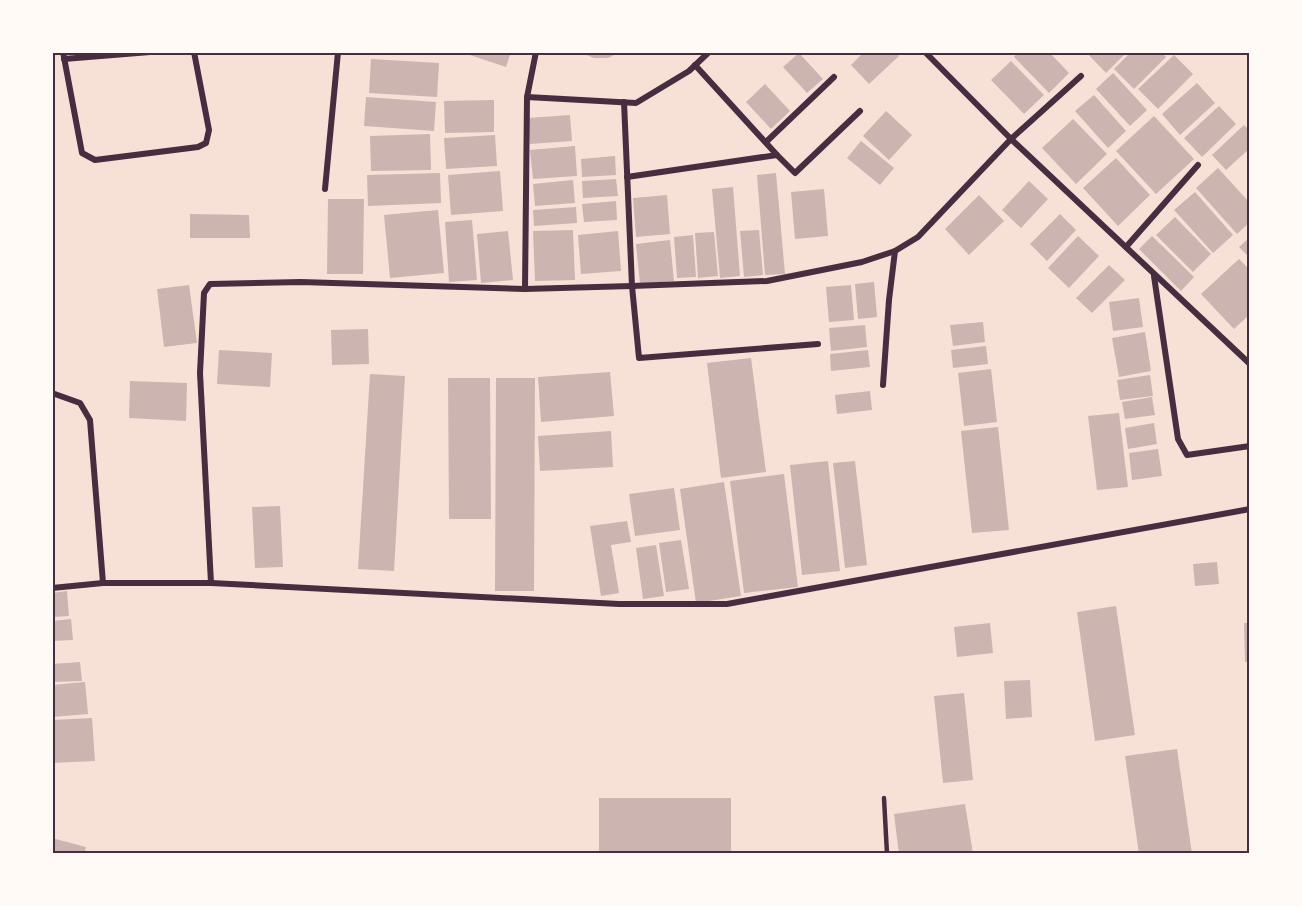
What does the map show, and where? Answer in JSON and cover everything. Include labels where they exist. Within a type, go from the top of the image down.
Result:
[{"type":"street","points":[[150,52],[64,56],[82,153],[95,160],[198,147],[206,143],[209,130],[194,52]]},
{"type":"street","points":[[325,189],[338,52]]},
{"type":"street","points":[[525,290],[527,98],[536,52]]},
{"type":"street","points":[[527,98],[636,103],[695,65],[709,52]]},
{"type":"street","points":[[925,52],[1011,139],[1250,364]]},
{"type":"street","points":[[695,65],[795,173],[860,111]]},
{"type":"street","points":[[211,583],[200,373],[206,288],[216,282],[301,282],[525,290],[767,281],[862,262],[895,251],[918,237],[1011,139],[1082,76]]},
{"type":"street","points":[[766,142],[834,77]]},
{"type":"street","points":[[624,102],[632,286],[639,358],[818,344]]},
{"type":"street","points":[[627,177],[777,155]]},
{"type":"street","points":[[1125,248],[1198,165]]},
{"type":"street","points":[[883,385],[888,300],[895,251]]},
{"type":"street","points":[[1154,276],[1178,439],[1182,449],[1187,455],[1250,446]]},
{"type":"street","points":[[52,393],[80,404],[90,420],[103,583]]},
{"type":"street","points":[[52,588],[103,583],[211,583],[619,604],[727,604],[1250,509]]},
{"type":"lane","points":[[884,798],[887,854]]},
{"type":"building","points":[[461,52],[511,52],[506,67]]},
{"type":"building","points":[[579,52],[620,52],[608,58],[594,58]]},
{"type":"building","points":[[864,52],[895,52],[899,56],[869,84],[851,65]]},
{"type":"building","points":[[1018,52],[1049,52],[1069,73],[1049,93],[1014,57]]},
{"type":"building","points":[[1086,52],[1127,52],[1106,73]]},
{"type":"building","points":[[1131,52],[1161,52],[1166,57],[1134,89],[1114,69]]},
{"type":"building","points":[[799,53],[823,79],[807,93],[783,67]]},
{"type":"building","points":[[1174,55],[1193,74],[1158,109],[1138,89]]},
{"type":"building","points":[[371,59],[439,63],[437,97],[369,93]]},
{"type":"building","points":[[1011,61],[1044,95],[1024,114],[991,80]]},
{"type":"building","points":[[1113,73],[1147,110],[1130,126],[1096,89]]},
{"type":"building","points":[[1197,83],[1215,103],[1180,135],[1162,114]]},
{"type":"building","points":[[765,84],[790,111],[771,129],[746,102]]},
{"type":"building","points":[[1094,95],[1126,131],[1108,148],[1075,111]]},
{"type":"building","points":[[366,97],[436,102],[434,131],[364,126]]},
{"type":"building","points":[[494,100],[494,132],[445,133],[444,101]]},
{"type":"building","points":[[1219,106],[1236,124],[1202,157],[1184,138]]},
{"type":"building","points":[[886,111],[912,135],[889,160],[863,136]]},
{"type":"building","points":[[570,115],[572,141],[530,144],[528,118]]},
{"type":"building","points":[[1154,116],[1194,159],[1156,194],[1116,151]]},
{"type":"building","points":[[1073,119],[1107,154],[1076,184],[1042,148]]},
{"type":"building","points":[[1244,125],[1250,131],[1250,148],[1226,170],[1212,155]]},
{"type":"building","points":[[430,134],[431,170],[371,171],[370,136]]},
{"type":"building","points":[[495,135],[497,166],[446,169],[444,138]]},
{"type":"building","points":[[861,141],[894,168],[880,185],[847,158]]},
{"type":"building","points":[[575,146],[577,176],[533,179],[530,150]]},
{"type":"building","points":[[615,156],[616,175],[582,177],[581,159]]},
{"type":"building","points":[[1116,158],[1150,195],[1118,226],[1083,188]]},
{"type":"building","points":[[1218,168],[1250,203],[1250,222],[1237,234],[1196,188]]},
{"type":"building","points":[[500,171],[503,211],[451,215],[448,175]]},
{"type":"building","points":[[440,173],[441,203],[368,206],[367,175]]},
{"type":"building","points":[[776,173],[785,274],[765,275],[757,175]]},
{"type":"building","points":[[616,179],[618,196],[583,198],[582,181]]},
{"type":"building","points":[[573,180],[575,203],[535,206],[533,184]]},
{"type":"building","points":[[1029,181],[1048,199],[1021,228],[1002,210]]},
{"type":"building","points":[[733,187],[740,276],[720,278],[712,189]]},
{"type":"building","points":[[824,189],[828,236],[795,239],[791,192]]},
{"type":"building","points":[[1195,192],[1233,235],[1213,253],[1174,210]]},
{"type":"building","points":[[667,195],[670,234],[636,237],[633,198]]},
{"type":"building","points":[[979,195],[1004,221],[969,255],[945,229]]},
{"type":"building","points":[[328,199],[364,199],[363,274],[327,274]]},
{"type":"building","points":[[616,201],[617,220],[584,222],[582,204]]},
{"type":"building","points":[[576,207],[577,223],[534,226],[533,210]]},
{"type":"building","points":[[438,210],[444,273],[390,278],[384,215]]},
{"type":"building","points":[[190,214],[249,215],[250,238],[190,238]]},
{"type":"building","points":[[1060,214],[1076,230],[1047,261],[1030,244]]},
{"type":"building","points":[[1175,217],[1211,254],[1193,272],[1156,235]]},
{"type":"building","points":[[472,220],[477,280],[449,282],[445,222]]},
{"type":"building","points":[[573,230],[575,280],[535,281],[533,231]]},
{"type":"building","points":[[759,230],[763,275],[744,277],[740,231]]},
{"type":"building","points":[[508,231],[513,280],[481,283],[477,234]]},
{"type":"building","points":[[618,231],[621,271],[581,274],[578,235]]},
{"type":"building","points":[[714,232],[718,276],[698,278],[695,233]]},
{"type":"building","points":[[693,235],[696,277],[677,278],[674,237]]},
{"type":"building","points":[[1078,236],[1099,256],[1069,288],[1048,268]]},
{"type":"building","points":[[1152,236],[1194,277],[1181,291],[1139,249]]},
{"type":"building","points":[[1250,237],[1250,258],[1239,247]]},
{"type":"building","points":[[670,240],[674,281],[640,284],[636,244]]},
{"type":"building","points":[[1239,259],[1250,270],[1250,314],[1234,329],[1201,294]]},
{"type":"building","points":[[1109,265],[1125,280],[1092,313],[1076,298]]},
{"type":"building","points":[[874,282],[877,317],[858,319],[855,284]]},
{"type":"building","points":[[189,285],[197,343],[164,347],[157,289]]},
{"type":"building","points":[[851,285],[854,320],[829,322],[826,287]]},
{"type":"building","points":[[1139,298],[1143,327],[1113,331],[1109,302]]},
{"type":"building","points":[[983,322],[985,342],[953,346],[950,325]]},
{"type":"building","points":[[865,325],[867,347],[831,351],[829,328]]},
{"type":"building","points":[[368,329],[369,364],[332,365],[331,330]]},
{"type":"building","points":[[1145,332],[1151,371],[1119,377],[1112,338]]},
{"type":"building","points":[[986,346],[988,364],[953,368],[951,350]]},
{"type":"building","points":[[219,350],[272,353],[270,387],[217,384]]},
{"type":"building","points":[[868,350],[870,367],[831,371],[830,354]]},
{"type":"building","points":[[751,358],[766,472],[721,478],[707,363]]},
{"type":"building","points":[[991,369],[997,422],[964,426],[958,373]]},
{"type":"building","points":[[610,372],[614,416],[541,422],[538,377]]},
{"type":"building","points":[[370,374],[405,376],[394,571],[358,569]]},
{"type":"building","points":[[1150,375],[1153,396],[1120,400],[1117,380]]},
{"type":"building","points":[[448,378],[490,378],[491,519],[449,519]]},
{"type":"building","points":[[496,378],[535,378],[534,591],[495,591]]},
{"type":"building","points":[[130,381],[187,383],[186,421],[129,418]]},
{"type":"building","points":[[870,391],[872,410],[837,414],[835,395]]},
{"type":"building","points":[[1152,397],[1155,415],[1125,419],[1122,402]]},
{"type":"building","points":[[1119,413],[1128,487],[1097,490],[1088,416]]},
{"type":"building","points":[[1154,423],[1157,444],[1128,449],[1125,428]]},
{"type":"building","points":[[998,427],[1009,530],[972,533],[961,431]]},
{"type":"building","points":[[611,431],[613,467],[540,471],[538,436]]},
{"type":"building","points":[[1158,449],[1162,476],[1132,480],[1129,453]]},
{"type":"building","points":[[828,461],[840,571],[802,575],[790,465]]},
{"type":"building","points":[[855,461],[867,565],[845,568],[833,463]]},
{"type":"building","points":[[784,474],[798,587],[744,593],[730,481]]},
{"type":"building","points":[[724,482],[741,596],[696,603],[680,489]]},
{"type":"building","points":[[674,488],[680,530],[635,536],[629,494]]},
{"type":"building","points":[[280,506],[283,567],[255,568],[252,507]]},
{"type":"building","points":[[627,521],[631,542],[611,545],[619,593],[601,596],[590,526]]},
{"type":"building","points":[[681,540],[689,589],[666,592],[659,543]]},
{"type":"building","points":[[656,545],[664,596],[643,599],[636,548]]},
{"type":"building","points":[[1217,562],[1219,584],[1195,586],[1193,564]]},
{"type":"building","points":[[67,591],[69,616],[52,617],[52,593]]},
{"type":"building","points":[[1116,606],[1135,735],[1095,741],[1077,612]]},
{"type":"building","points":[[71,619],[73,640],[52,641],[52,621]]},
{"type":"building","points":[[990,623],[993,653],[957,657],[954,627]]},
{"type":"building","points":[[1244,623],[1250,623],[1250,662],[1245,662]]},
{"type":"building","points":[[80,662],[82,681],[52,682],[52,664]]},
{"type":"building","points":[[1030,680],[1032,717],[1006,719],[1004,681]]},
{"type":"building","points":[[85,682],[88,714],[52,717],[52,685]]},
{"type":"building","points":[[964,693],[973,780],[943,783],[934,696]]},
{"type":"building","points":[[92,718],[95,761],[52,763],[52,720]]},
{"type":"building","points":[[1177,749],[1192,854],[1139,854],[1125,756]]},
{"type":"building","points":[[599,798],[731,798],[731,854],[599,854]]},
{"type":"building","points":[[965,804],[973,854],[899,854],[894,814]]},
{"type":"building","points":[[52,838],[86,847],[84,854],[52,854]]}]
